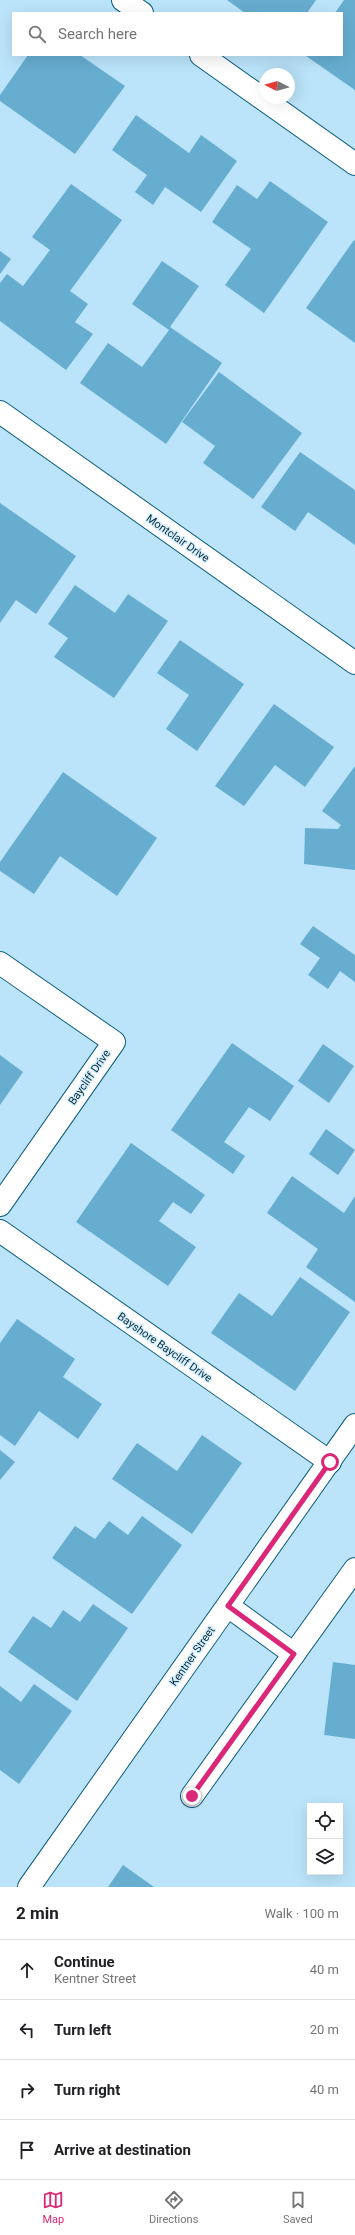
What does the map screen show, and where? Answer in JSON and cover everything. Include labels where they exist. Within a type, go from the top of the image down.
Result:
[{"type":"street","points":[[123,0],[141,12]]},
{"type":"street","points":[[202,56],[355,164]]},
{"type":"street","name":"Montclair Drive","points":[[0,412],[355,663]]},
{"type":"street","name":"Baycliff Drive","points":[[0,963],[114,1042],[0,1205]]},
{"type":"street","name":"Bayshore Baycliff Drive","points":[[0,1231],[330,1462]]},
{"type":"street","name":"Kentner Street","points":[[29,1887],[330,1462],[354,1431]]},
{"type":"street","points":[[192,1796],[355,1569]]},
{"type":"street","points":[[228,1606],[294,1654]]},
{"type":"building","points":[[227,0],[316,0],[308,12],[244,12]]},
{"type":"building","points":[[344,0],[355,0],[355,90],[306,56],[343,56],[343,12],[336,12]]},
{"type":"building","points":[[27,56],[81,56],[125,86],[75,154],[0,101],[0,95]]},
{"type":"building","points":[[136,115],[189,153],[201,135],[237,161],[201,212],[165,187],[153,205],[135,192],[147,175],[112,150]]},
{"type":"building","points":[[270,181],[328,222],[264,313],[225,285],[251,249],[212,222],[237,185],[257,199]]},
{"type":"building","points":[[71,184],[122,220],[70,291],[88,304],[75,322],[93,334],[66,370],[0,321],[0,283],[7,274],[23,286],[50,250],[32,237]]},
{"type":"building","points":[[354,240],[355,241],[355,343],[306,308]]},
{"type":"building","points":[[0,251],[11,259],[0,274]]},
{"type":"building","points":[[162,261],[199,286],[170,327],[222,363],[166,444],[80,383],[108,343],[142,367],[169,330],[132,304]]},
{"type":"building","points":[[219,372],[302,433],[253,499],[203,463],[215,446],[182,422]]},
{"type":"building","points":[[300,452],[355,490],[355,545],[308,512],[295,531],[261,507]]},
{"type":"building","points":[[0,503],[76,556],[36,614],[16,600],[0,623]]},
{"type":"building","points":[[75,585],[115,613],[128,594],[168,621],[114,698],[54,657],[68,638],[48,624]]},
{"type":"building","points":[[180,640],[244,684],[197,751],[166,729],[189,695],[157,673]]},
{"type":"building","points":[[274,704],[334,747],[305,787],[275,765],[244,806],[215,786]]},
{"type":"building","points":[[355,766],[355,870],[304,864],[305,828],[338,829],[341,825],[322,811]]},
{"type":"building","points":[[63,772],[157,838],[117,896],[60,856],[34,894],[0,871],[0,862]]},
{"type":"building","points":[[313,926],[355,955],[355,982],[340,971],[328,989],[308,975],[320,958],[300,944]]},
{"type":"building","points":[[232,1043],[294,1086],[270,1121],[249,1107],[224,1142],[245,1156],[233,1174],[171,1130]]},
{"type":"building","points":[[323,1044],[354,1066],[329,1103],[298,1081]]},
{"type":"building","points":[[0,1055],[23,1072],[0,1105]]},
{"type":"building","points":[[326,1129],[355,1150],[338,1175],[309,1154]]},
{"type":"building","points":[[131,1143],[205,1195],[191,1214],[173,1202],[159,1221],[196,1247],[168,1286],[76,1222]]},
{"type":"building","points":[[292,1176],[344,1213],[355,1196],[355,1302],[306,1267],[318,1249],[267,1213]]},
{"type":"building","points":[[300,1277],[350,1312],[295,1391],[211,1333],[239,1293],[272,1316]]},
{"type":"building","points":[[17,1319],[75,1359],[63,1377],[102,1404],[78,1439],[39,1411],[15,1446],[0,1435],[0,1343]]},
{"type":"building","points":[[202,1435],[242,1463],[192,1534],[112,1479],[137,1443],[177,1471]]},
{"type":"building","points":[[0,1450],[15,1462],[0,1480]]},
{"type":"building","points":[[142,1516],[182,1545],[132,1614],[52,1558],[75,1526],[95,1539],[109,1521],[128,1535]]},
{"type":"building","points":[[93,1604],[128,1628],[77,1701],[8,1652],[33,1616],[51,1628],[63,1610],[80,1622]]},
{"type":"building","points":[[333,1662],[355,1665],[355,1739],[324,1735]]},
{"type":"building","points":[[34,1684],[72,1711],[19,1784],[0,1770],[0,1686],[21,1702]]},
{"type":"building","points":[[123,1865],[154,1887],[108,1887]]},
{"type":"route","points":[[192,1796],[294,1654],[228,1606],[330,1462]]}]
